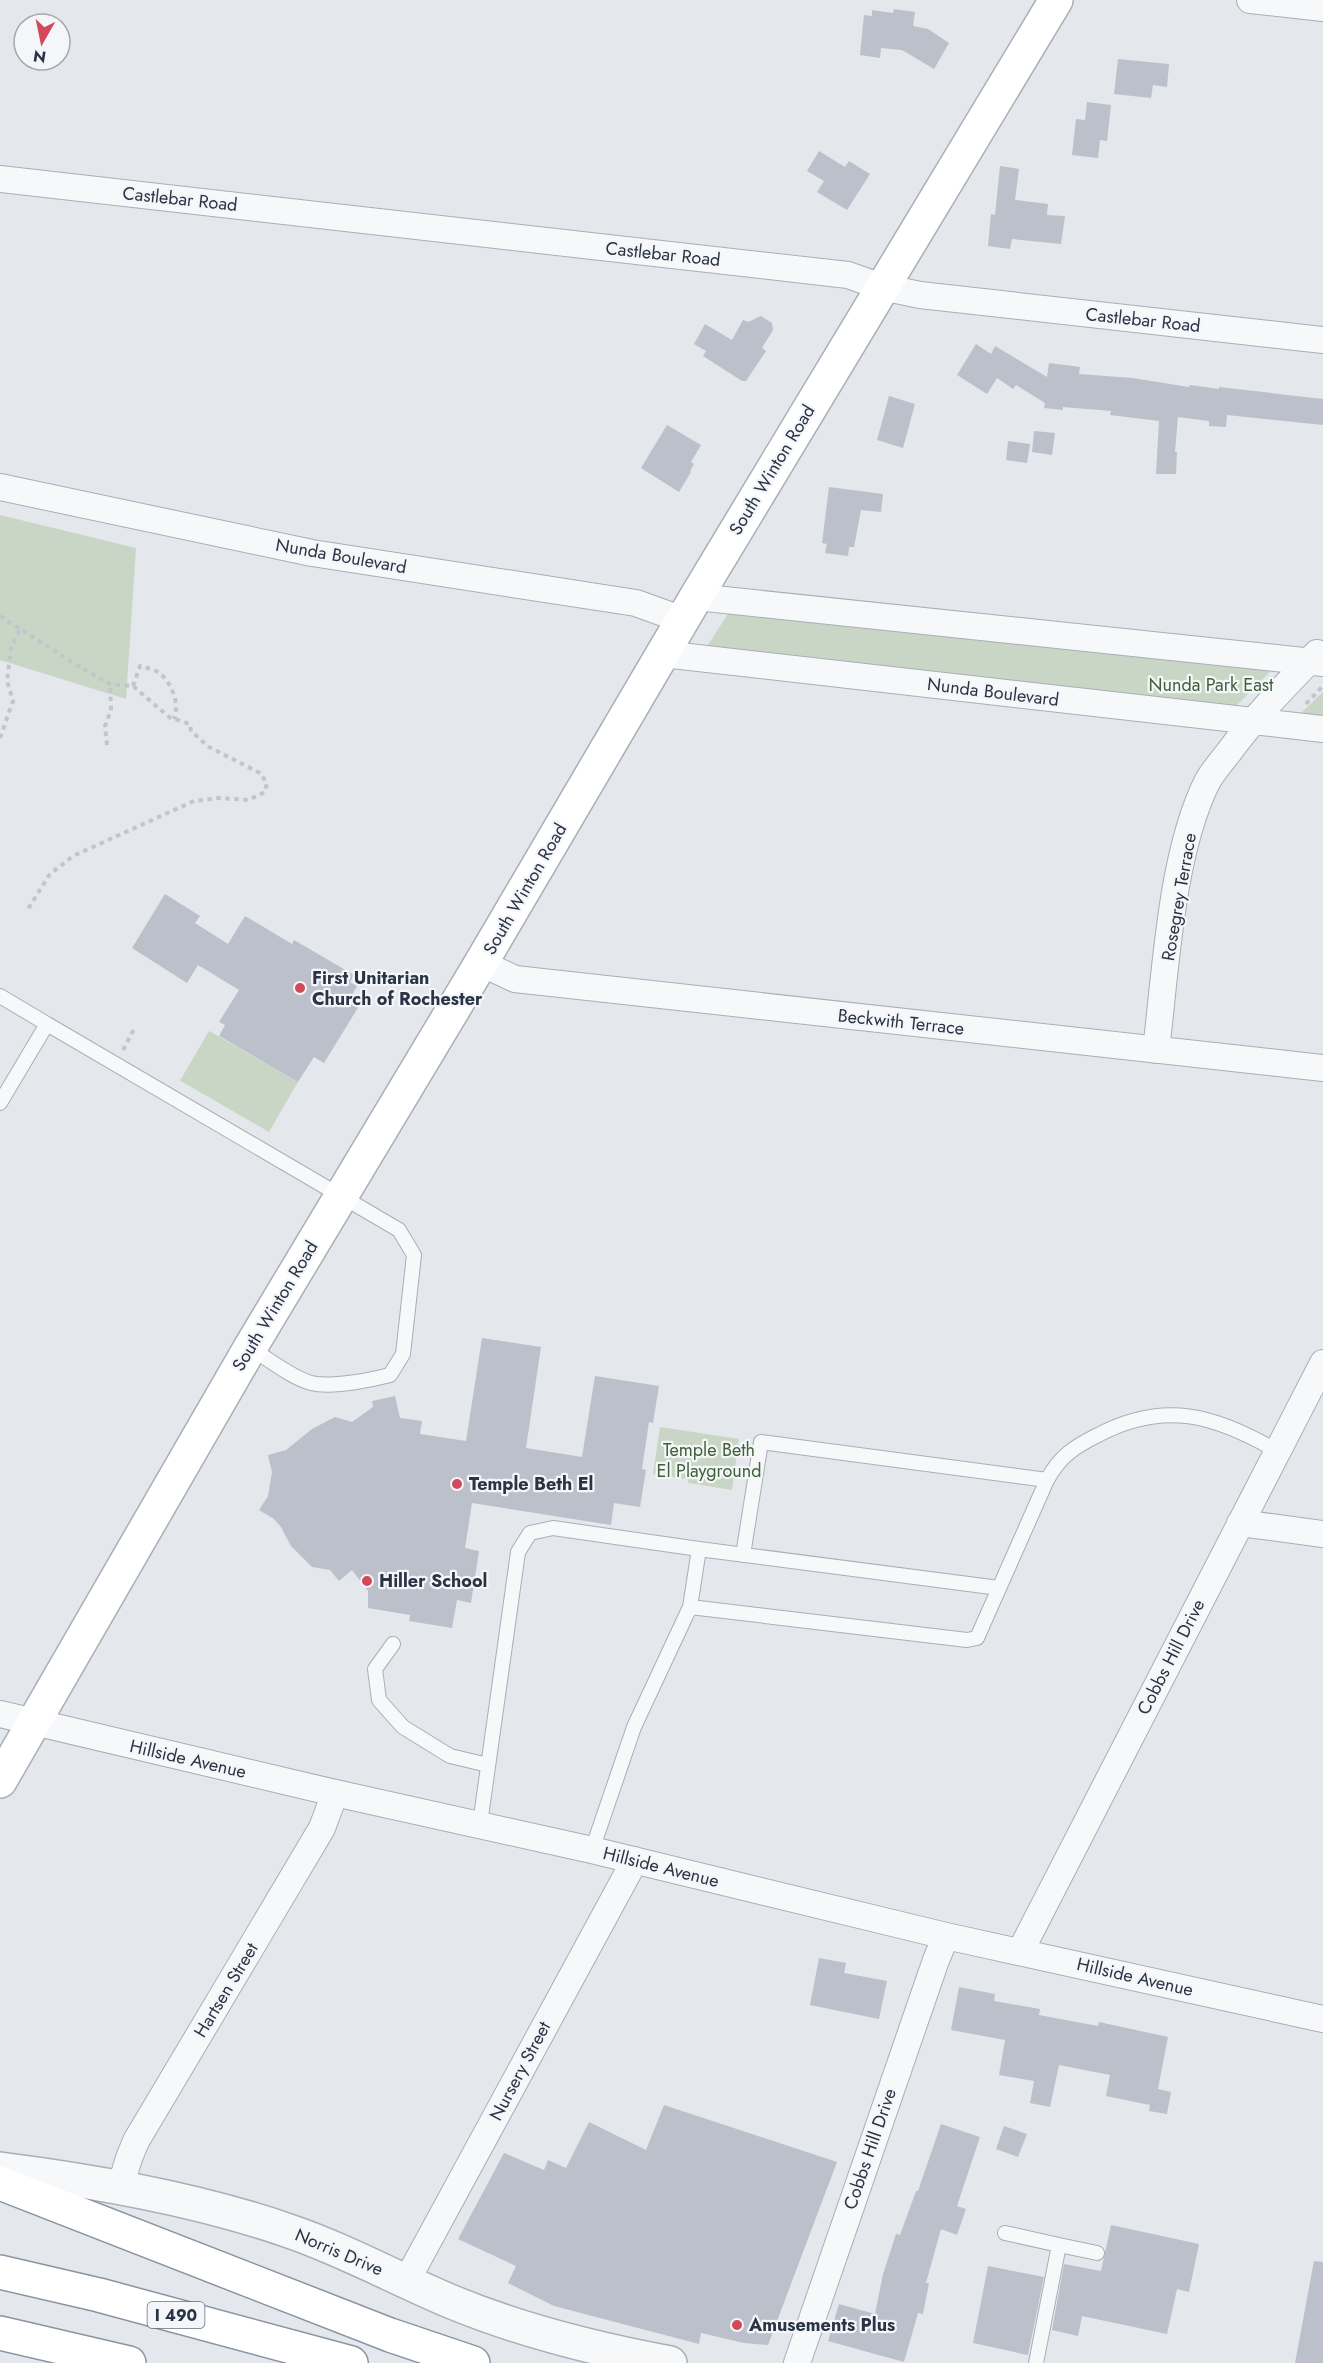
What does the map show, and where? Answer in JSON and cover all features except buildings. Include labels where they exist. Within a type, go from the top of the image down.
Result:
[{"type":"main road","name":"South Winton Road","points":[[0,1781],[340,1196],[481,963],[689,608],[1056,0]]},
{"type":"main road","points":[[0,2182],[390,2335],[473,2363]]},
{"type":"main road","name":"I 490","points":[[0,2272],[118,2300],[351,2363]]},
{"type":"main road","points":[[0,2333],[129,2363]]},
{"type":"street","points":[[1250,0],[1323,8]]},
{"type":"street","name":"Castlebar Road","points":[[0,179],[848,275],[882,287],[920,295],[1323,340]]},
{"type":"street","name":"Nunda Boulevard","points":[[0,487],[312,553],[636,603],[1318,657]]},
{"type":"street","name":"Nunda Boulevard","points":[[663,654],[1323,729]]},
{"type":"street","name":"Rosegrey Terrace","points":[[1156,1050],[1174,904],[1189,832],[1208,779],[1251,722],[1318,657]]},
{"type":"street","name":"Beckwith Terrace","points":[[481,963],[515,979],[1323,1068]]},
{"type":"street","name":"Cobbs Hill Drive","points":[[1020,1952],[1323,1363]]},
{"type":"street","points":[[1240,1523],[1323,1534]]},
{"type":"street","name":"Hillside Avenue","points":[[0,1714],[34,1724],[635,1860],[946,1936],[1323,2019]]},
{"type":"street","name":"Hartsen Street","points":[[120,2188],[136,2141],[322,1828],[335,1793]]},
{"type":"street","name":"Nursery Street","points":[[406,2282],[635,1860]]},
{"type":"street","name":"Cobbs Hill Drive","points":[[797,2363],[928,1982],[946,1936]]},
{"type":"street","name":"Norris Drive","points":[[0,2169],[64,2177],[120,2188],[272,2225],[331,2247],[470,2309],[533,2331],[598,2349],[670,2363]]},
{"type":"lane","points":[[0,996],[399,1230],[414,1255],[404,1354],[390,1375],[362,1382],[312,1383],[297,1377],[250,1348]]},
{"type":"lane","points":[[0,1103],[47,1024]]},
{"type":"lane","points":[[690,1607],[967,1640],[977,1638],[1047,1480],[1057,1462],[1077,1446],[1126,1421],[1153,1415],[1173,1414],[1235,1430],[1277,1451]]},
{"type":"lane","points":[[743,1555],[761,1442],[1047,1480]]},
{"type":"lane","points":[[480,1824],[518,1552],[530,1533],[553,1528],[699,1550],[999,1588]]},
{"type":"lane","points":[[592,1850],[634,1727],[690,1607],[699,1550]]},
{"type":"lane","points":[[393,1644],[375,1669],[379,1700],[403,1727],[450,1756],[489,1765]]},
{"type":"lane","points":[[1005,2233],[1097,2253]]},
{"type":"lane","points":[[1036,2363],[1059,2245]]},
{"type":"path","points":[[0,616],[82,669],[111,684],[133,686],[169,717],[190,724],[190,731],[209,747],[260,773],[267,783],[265,792],[248,800],[219,798],[194,801],[73,856],[50,874],[28,909]]},
{"type":"path","points":[[0,738],[13,701],[7,681],[11,649],[20,628]]},
{"type":"path","points":[[133,686],[140,666],[156,671],[168,681],[172,691],[177,712],[174,719]]},
{"type":"path","points":[[106,746],[105,726],[111,710],[111,684]]},
{"type":"path","points":[[1302,708],[1323,686]]},
{"type":"green space","points":[[0,515],[136,548],[126,699],[0,660]]},
{"type":"green space","name":"Nunda Park East","points":[[731,609],[1262,667],[1270,672],[1232,710],[706,648]]},
{"type":"green space","points":[[1323,692],[1323,720],[1297,717]]},
{"type":"green space","points":[[209,1031],[298,1082],[269,1132],[179,1080]]},
{"type":"green space","name":"Temple Beth El Playground","points":[[660,1427],[739,1439],[732,1490],[689,1483],[687,1479],[653,1474]]},
{"type":"place","name":"First Unitarian Church of Rochester","points":[[300,988]]},
{"type":"place","name":"Temple Beth El","points":[[457,1484]]},
{"type":"place","name":"Hiller School","points":[[367,1581]]},
{"type":"place","name":"Amusements Plus","points":[[737,2325]]}]
